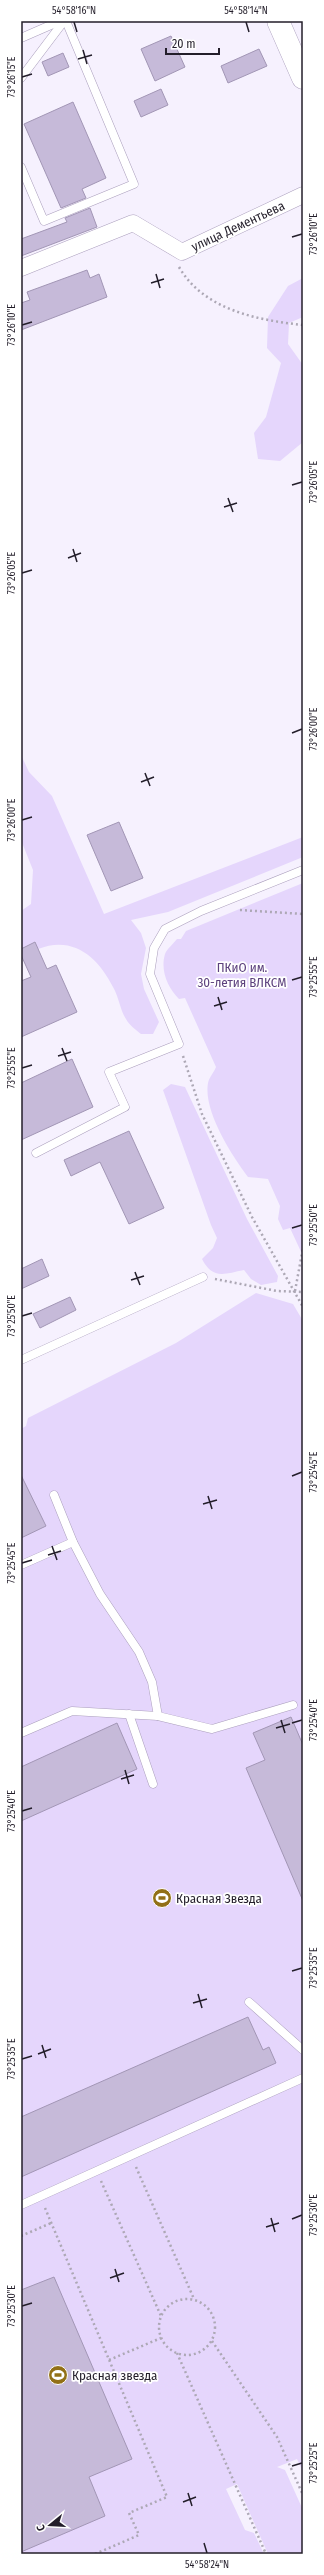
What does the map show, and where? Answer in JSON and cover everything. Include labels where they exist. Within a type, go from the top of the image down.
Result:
[{"type":"main road","points":[[278,21],[303,78]]},
{"type":"street","name":"улица Дементьева","points":[[21,268],[132,223],[182,252],[303,195]]},
{"type":"lane","points":[[21,38],[60,21]]},
{"type":"lane","points":[[21,78],[65,21],[134,184],[44,221],[21,167]]},
{"type":"lane","points":[[36,1153],[125,1107],[109,1072],[179,1044],[150,974],[154,948],[165,929],[201,911],[303,870]]},
{"type":"lane","points":[[21,1360],[203,1277]]},
{"type":"lane","points":[[54,1495],[73,1542],[100,1594],[139,1652],[152,1682],[158,1716]]},
{"type":"lane","points":[[21,1564],[73,1542]]},
{"type":"lane","points":[[21,1733],[72,1711],[158,1716],[212,1729],[293,1705]]},
{"type":"lane","points":[[129,1714],[153,1784]]},
{"type":"lane","points":[[249,2002],[303,2050]]},
{"type":"lane","points":[[21,2205],[303,2078]]},
{"type":"path","points":[[163,241],[187,282],[210,301],[266,321],[303,325]]},
{"type":"path","points":[[232,910],[263,910],[303,914]]},
{"type":"path","points":[[179,1044],[202,1114],[252,1217],[303,1307]]},
{"type":"path","points":[[295,1292],[303,1248]]},
{"type":"path","points":[[203,1277],[277,1291],[303,1292]]},
{"type":"path","points":[[131,2155],[194,2299]]},
{"type":"path","points":[[97,2171],[161,2316]]},
{"type":"path","points":[[40,2196],[167,2497],[129,2513],[139,2536],[95,2554]]},
{"type":"path","points":[[21,2236],[51,2223]]},
{"type":"path","points":[[194,2299],[202,2302],[214,2315],[216,2324],[212,2341],[199,2353],[190,2355],[177,2353],[166,2345],[161,2338],[159,2329],[161,2316],[168,2305],[176,2300],[194,2299]]},
{"type":"path","points":[[110,2360],[161,2338]]},
{"type":"path","points":[[212,2341],[277,2437],[303,2495]]},
{"type":"path","points":[[177,2353],[266,2554]]},
{"type":"green space","points":[[303,278],[303,317],[289,323],[288,344],[303,365],[303,442],[280,461],[258,459],[254,433],[266,417],[281,363],[267,348],[268,317],[288,286]]},
{"type":"green space","points":[[21,755],[29,772],[52,796],[104,914],[303,837],[303,857],[168,912],[131,920],[141,933],[146,948],[141,974],[144,989],[159,1022],[153,1034],[141,1034],[129,1023],[107,976],[92,958],[83,952],[73,947],[62,945],[51,945],[38,949],[35,942],[21,949],[21,911],[31,904],[33,870],[21,840]]},
{"type":"green space","name":"ПКиО им. 30-летия ВЛКСМ","points":[[303,883],[303,1256],[290,1228],[283,1230],[278,1219],[280,1206],[268,1179],[248,1177],[220,1133],[210,1107],[208,1094],[208,1083],[216,1067],[185,998],[179,999],[168,984],[164,973],[164,960],[165,954],[169,948],[177,939],[181,939],[186,931]]},
{"type":"green space","points":[[171,1084],[185,1087],[247,1219],[278,1276],[277,1282],[261,1285],[251,1279],[244,1270],[225,1274],[215,1273],[206,1266],[202,1259],[213,1248],[217,1238],[163,1090]]},
{"type":"green space","name":"Красная Звезда","points":[[256,1293],[293,1304],[303,1321],[303,2472],[297,2459],[277,2467],[285,2470],[303,2510],[303,2554],[268,2554],[237,2484],[226,2489],[245,2530],[254,2533],[264,2554],[21,2554],[21,1429],[26,1426],[28,1418],[176,1343]]},
{"type":"building","points":[[171,36],[185,67],[155,81],[141,49]]},
{"type":"building","points":[[259,49],[267,66],[228,83],[221,66]]},
{"type":"building","points":[[63,53],[69,67],[48,76],[42,62]]},
{"type":"building","points":[[161,89],[168,105],[141,117],[134,101]]},
{"type":"building","points":[[73,102],[106,178],[82,189],[86,198],[61,208],[24,124]]},
{"type":"building","points":[[90,208],[97,227],[21,256],[21,239],[67,222],[65,218]]},
{"type":"building","points":[[87,270],[90,278],[99,274],[107,297],[21,330],[21,303],[30,300],[27,292]]},
{"type":"building","points":[[119,822],[143,878],[111,891],[87,835]]},
{"type":"building","points":[[35,942],[47,969],[56,965],[77,1012],[21,1037],[21,981],[31,977],[21,955],[21,949]]},
{"type":"building","points":[[72,1059],[93,1107],[21,1140],[21,1083]]},
{"type":"building","points":[[129,1131],[164,1208],[129,1224],[100,1162],[71,1176],[64,1160]]},
{"type":"building","points":[[42,1259],[49,1276],[21,1289],[21,1269]]},
{"type":"building","points":[[70,1297],[76,1310],[40,1328],[33,1314]]},
{"type":"building","points":[[21,1475],[46,1526],[21,1538]]},
{"type":"building","points":[[291,1717],[303,1745],[303,1901],[246,1768],[265,1760],[253,1733]]},
{"type":"building","points":[[117,1723],[137,1769],[21,1821],[21,1767]]},
{"type":"building","points":[[248,2017],[263,2050],[269,2047],[276,2063],[21,2177],[21,2117]]},
{"type":"building","name":"Красная звезда","points":[[54,2277],[132,2459],[89,2477],[105,2516],[21,2552],[21,2290]]},
{"type":"place","name":"Красная Звезда","points":[[162,1898]]},
{"type":"place","name":"Красная звезда","points":[[58,2375]]}]
